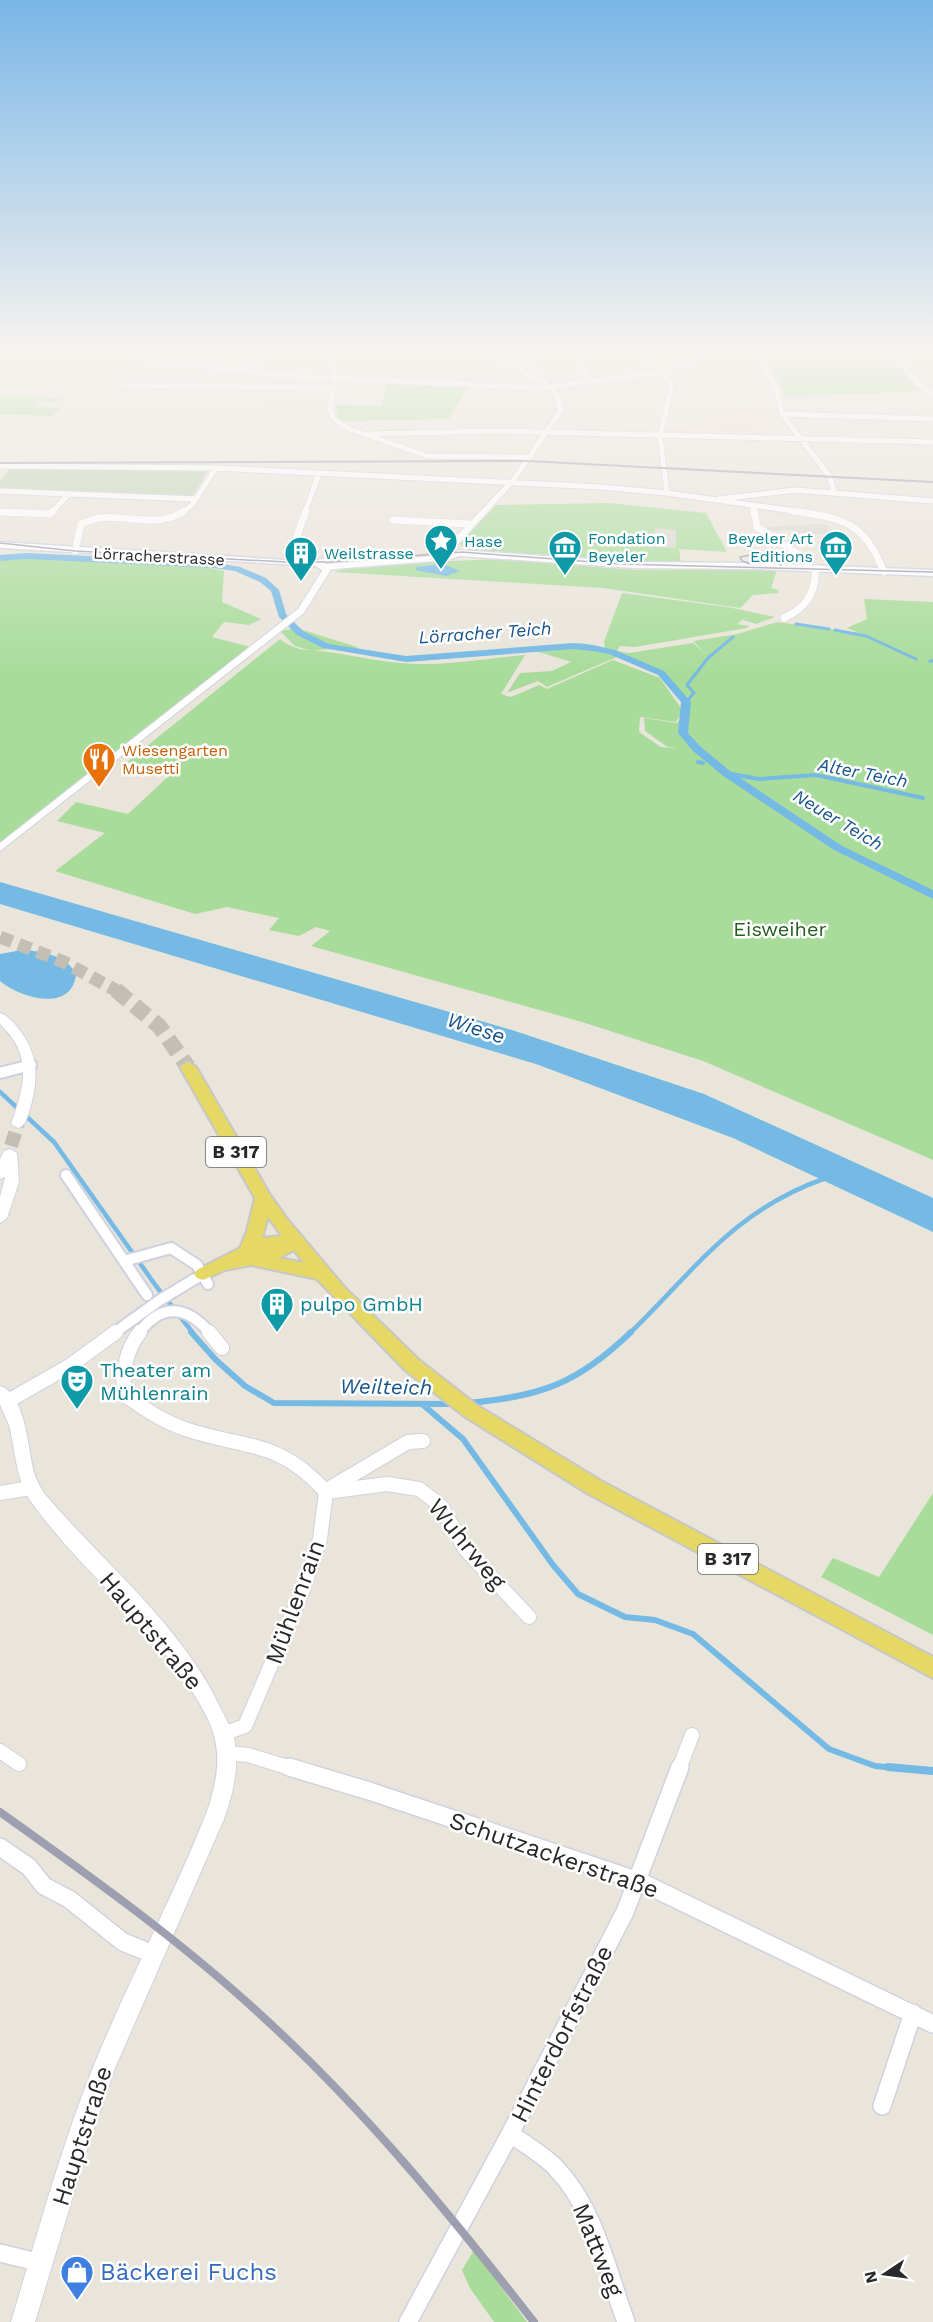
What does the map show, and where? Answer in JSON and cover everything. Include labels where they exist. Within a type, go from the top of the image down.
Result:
[{"type":"main road","name":"Lörracherstrasse","points":[[0,544],[75,551],[318,563],[328,568]]},
{"type":"main road","name":"Lörracherstrasse","points":[[318,563],[324,560],[450,548]]},
{"type":"main road","points":[[450,548],[459,553]]},
{"type":"main road","points":[[328,568],[448,557],[459,553],[633,566],[813,568],[933,573]]},
{"type":"main road","name":"B 317","points":[[188,1067],[263,1198],[294,1240],[321,1273],[389,1344],[450,1396],[594,1487],[933,1668]]},
{"type":"main road","points":[[250,1255],[263,1198]]},
{"type":"main road","points":[[210,1275],[250,1255],[278,1252],[294,1240]]},
{"type":"main road","points":[[250,1255],[321,1273]]},
{"type":"street","points":[[423,454],[531,457]]},
{"type":"street","points":[[450,548],[511,483],[533,454]]},
{"type":"street","points":[[663,454],[668,477],[667,493]]},
{"type":"street","points":[[812,454],[830,477],[834,492]]},
{"type":"street","points":[[0,466],[216,468],[667,493],[753,507],[819,513],[850,523],[863,532],[874,547],[884,572]]},
{"type":"street","points":[[75,551],[81,524],[87,520],[170,518],[186,512],[216,468]]},
{"type":"street","points":[[296,539],[319,474]]},
{"type":"street","points":[[0,491],[195,499]]},
{"type":"street","points":[[713,499],[774,491],[834,492],[933,501]]},
{"type":"street","points":[[0,512],[50,514],[69,494]]},
{"type":"street","points":[[753,507],[757,527],[807,560],[813,568],[817,584],[813,594],[805,605],[784,618]]},
{"type":"street","points":[[393,520],[435,520],[471,524]]},
{"type":"street","points":[[0,848],[305,607],[328,568]]},
{"type":"street","points":[[0,1017],[23,1041],[31,1065],[30,1081],[21,1115]]},
{"type":"street","points":[[0,1073],[31,1065]]},
{"type":"street","points":[[0,1174],[11,1150],[12,1182],[0,1218]]},
{"type":"street","points":[[66,1175],[147,1295]]},
{"type":"street","points":[[124,1261],[146,1253],[171,1248],[210,1275],[173,1292],[133,1340],[121,1380],[124,1394],[146,1410],[186,1429],[285,1454],[302,1465],[326,1491],[408,1442],[423,1441]]},
{"type":"street","points":[[0,1493],[30,1488],[20,1426],[4,1397],[71,1365],[162,1306],[183,1311],[198,1320],[222,1347]]},
{"type":"street","name":"Wuhrweg","points":[[326,1491],[387,1484],[419,1489],[441,1506],[465,1549],[529,1617]]},
{"type":"street","name":"Hauptstraße","points":[[23,2322],[95,2092],[221,1799],[225,1743],[202,1688],[179,1658],[30,1488]]},
{"type":"street","name":"Mühlenrain","points":[[225,1743],[245,1726],[277,1654],[320,1539],[326,1491]]},
{"type":"street","name":"Hinterdorfstraße","points":[[408,2322],[510,2134],[639,1881],[693,1735]]},
{"type":"street","name":"Schutzackerstraße","points":[[225,1743],[248,1755],[369,1791],[639,1881],[933,2024]]},
{"type":"street","points":[[0,1751],[19,1764]]},
{"type":"street","points":[[0,1847],[29,1867],[44,1886],[69,1899],[123,1942],[153,1954]]},
{"type":"street","points":[[882,2106],[913,2013]]},
{"type":"street","name":"Mattweg","points":[[510,2134],[554,2167],[572,2187],[586,2212],[626,2322]]},
{"type":"street","points":[[0,2253],[42,2263]]},
{"type":"green space","points":[[12,467],[208,471],[193,496],[186,497],[0,489],[0,481]]},
{"type":"green space","points":[[609,503],[706,513],[727,552],[679,549],[681,563],[621,562],[464,549],[460,543],[496,505]]},
{"type":"green space","points":[[32,557],[206,567],[224,571],[222,602],[261,619],[249,625],[224,622],[212,637],[254,648],[0,848],[0,560]]},
{"type":"green space","points":[[498,559],[634,570],[777,570],[771,588],[778,590],[779,593],[753,595],[740,608],[603,588],[335,572],[346,568],[405,563]]},
{"type":"green space","name":"Eisweiher","points":[[622,593],[728,607],[775,617],[756,624],[743,620],[746,617],[737,624],[749,626],[747,628],[635,647],[620,646],[617,651],[629,653],[693,643],[706,654],[693,641],[737,634],[777,622],[859,633],[847,628],[867,619],[864,599],[933,602],[933,1160],[703,1061],[582,1022],[311,946],[330,931],[316,927],[299,936],[269,930],[279,918],[227,907],[195,914],[55,871],[105,833],[57,821],[76,802],[128,814],[172,773],[127,762],[280,639],[293,647],[310,650],[295,646],[280,631],[297,628],[357,647],[360,651],[404,657],[433,657],[581,643],[605,648],[604,642]],"holes":[[[328,649],[419,661],[536,651],[571,662],[552,671],[520,673],[507,693],[538,681],[547,687],[619,656],[663,673],[690,708],[677,723],[644,718],[645,731],[666,746],[676,748],[661,747],[639,732],[640,717],[676,722],[683,711],[660,678],[613,660],[547,689],[539,685],[511,697],[501,694],[525,655],[414,664],[315,651]]]},
{"type":"green space","points":[[933,1493],[933,1635],[821,1577],[833,1558],[879,1577]]},
{"type":"green space","points":[[474,2250],[527,2322],[494,2322],[470,2288],[462,2270]]},
{"type":"shaded area","points":[[819,524],[828,526],[826,527],[836,533],[800,536],[793,530],[769,531],[766,527]]},
{"type":"shaded area","points":[[656,528],[676,530],[676,548],[647,547]]},
{"type":"water","points":[[443,564],[460,571],[446,576],[415,570],[417,567]]},
{"type":"water","name":"Wiese","points":[[0,882],[512,1030],[704,1094],[933,1198],[933,1232],[733,1138],[536,1064],[0,904]]},
{"type":"water","points":[[22,950],[53,955],[72,968],[76,975],[72,987],[65,995],[43,999],[19,992],[0,981],[0,954]]},
{"type":"waterway","name":"Lörracher Teich","points":[[0,558],[27,556],[213,565],[237,569],[263,580],[275,590],[282,615],[300,633],[326,646],[406,659],[573,646],[612,652],[661,673],[686,702],[683,733],[697,749],[726,773],[838,848],[933,895]]},
{"type":"waterway","points":[[796,624],[829,629]]},
{"type":"waterway","points":[[835,630],[866,636],[916,659]]},
{"type":"waterway","points":[[686,702],[694,693],[687,685],[708,658],[733,637]]},
{"type":"waterway","points":[[698,762],[703,763]]},
{"type":"waterway","name":"Alter Teich","points":[[726,773],[759,779],[816,775],[923,798]]},
{"type":"waterway","name":"Weilteich","points":[[0,1092],[54,1142],[156,1286],[193,1333]]},
{"type":"waterway","name":"Weilteich","points":[[631,1332],[718,1243],[741,1224],[794,1191],[826,1178]]},
{"type":"waterway","name":"Weilteich","points":[[191,1332],[216,1360],[245,1386],[274,1403],[453,1404]]},
{"type":"waterway","name":"Weilteich","points":[[468,1403],[517,1396],[557,1384],[593,1364],[631,1332]]},
{"type":"waterway","points":[[422,1404],[463,1439],[553,1565],[578,1594],[625,1617],[655,1620],[693,1634],[829,1749],[875,1766],[906,1769]]},
{"type":"waterway","points":[[888,1767],[933,1771]]},
{"type":"tunnel","points":[[0,937],[64,962],[117,991]]},
{"type":"tunnel","points":[[117,991],[159,1026],[188,1067]]},
{"type":"tunnel","points":[[11,1146],[18,1124]]},
{"type":"tram line","points":[[0,543],[75,551],[286,562],[328,562],[462,552],[620,564],[933,572]]},
{"type":"tram line","points":[[750,564],[742,561],[740,557],[756,554],[781,565]]},
{"type":"railway","points":[[0,463],[527,461],[933,482]]},
{"type":"railway","points":[[0,1812],[101,1885],[200,1961],[299,2051],[370,2125],[438,2202],[534,2322]]},
{"type":"place","name":"Hase","points":[[441,570]]},
{"type":"place","name":"Fondation Beyeler","points":[[565,576]]},
{"type":"place","name":"Beyeler Art Editions","points":[[836,576]]},
{"type":"place","name":"Weilstrasse","points":[[301,582]]},
{"type":"place","name":"Wiesengarten Musetti","points":[[99,788]]},
{"type":"place","name":"pulpo GmbH","points":[[277,1333]]},
{"type":"place","name":"Theater am Mühlenrain","points":[[77,1410]]},
{"type":"place","name":"Bäckerei Fuchs","points":[[77,2301]]},
{"type":"water label","name":"Neuer Teich","points":[[838,820]]}]
